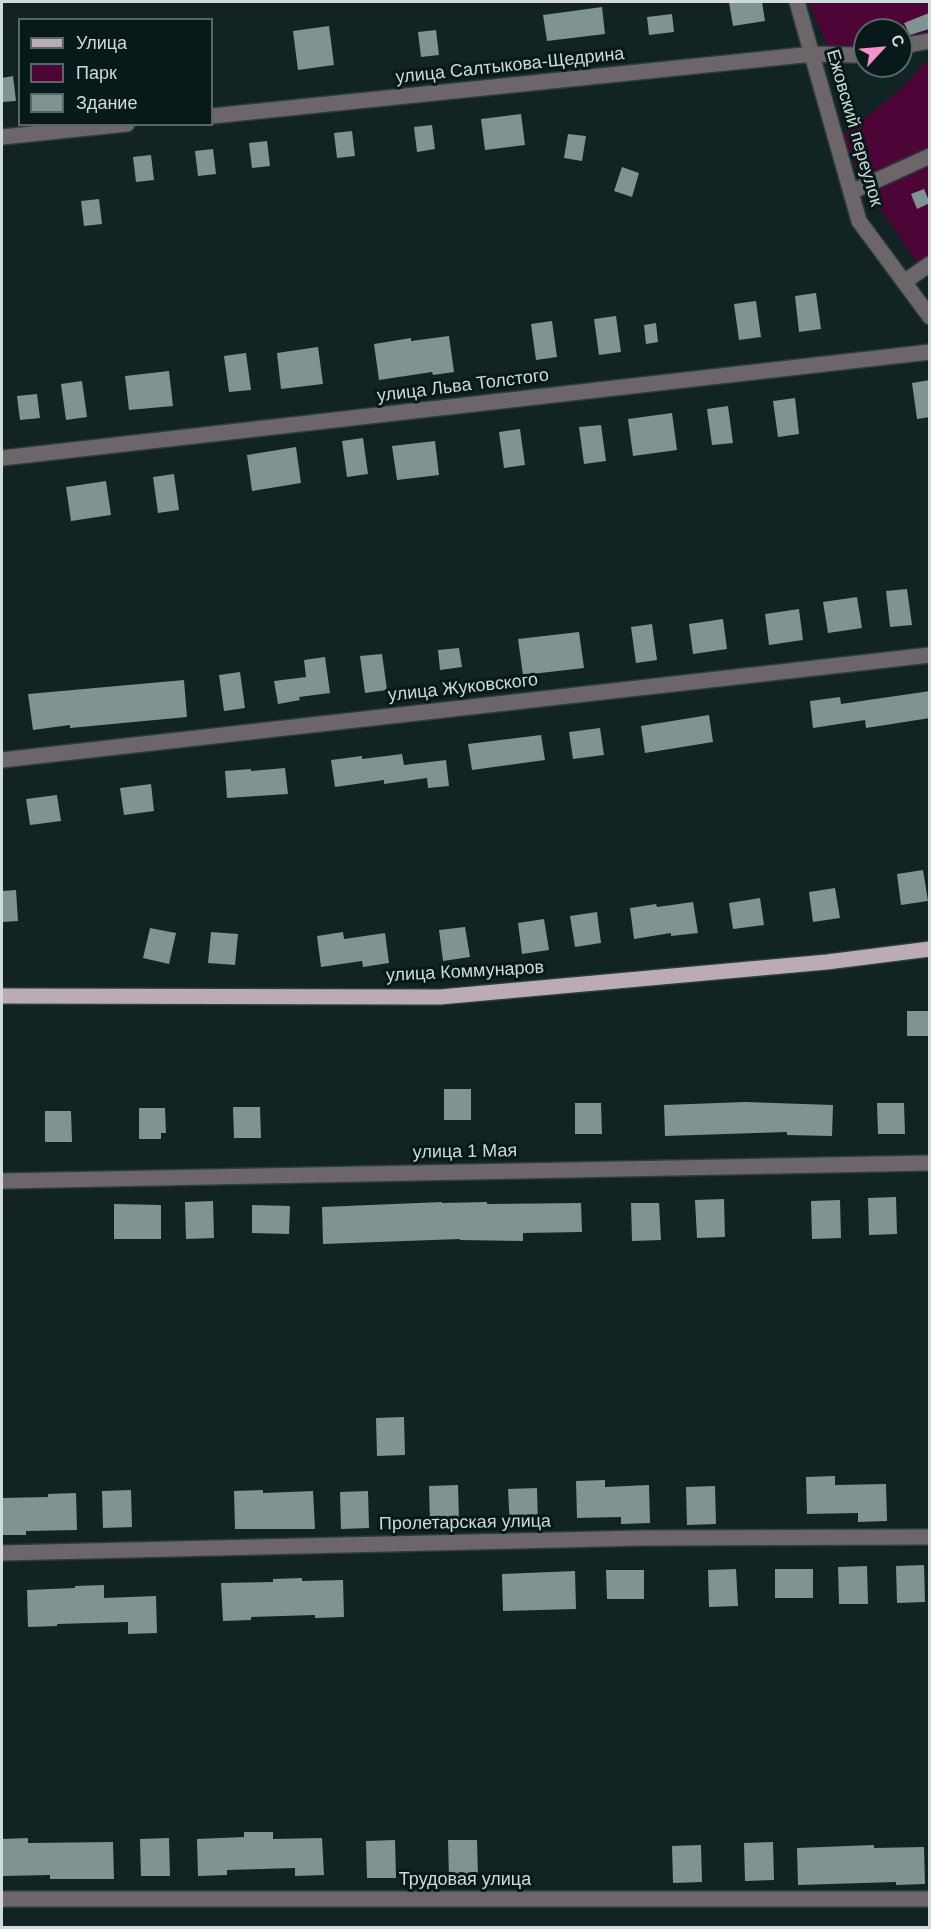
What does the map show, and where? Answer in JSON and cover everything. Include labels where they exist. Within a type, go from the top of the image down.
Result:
[{"type":"main road","name":"улица Коммунаров","points":[[2,996],[440,997],[827,962],[930,949]]},
{"type":"street","name":"Ежовский переулок","points":[[797,2],[859,221],[930,317]]},
{"type":"street","points":[[913,44],[930,41]]},
{"type":"street","name":"улица Салтыкова-Щедрина","points":[[213,116],[813,54],[853,55]]},
{"type":"street","points":[[2,137],[108,126]]},
{"type":"street","points":[[851,192],[930,156]]},
{"type":"street","points":[[904,282],[930,264]]},
{"type":"street","name":"улица Льва Толстого","points":[[2,458],[930,352]]},
{"type":"street","name":"улица Жуковского","points":[[2,760],[930,655]]},
{"type":"street","name":"улица 1 Мая","points":[[2,1181],[930,1163]]},
{"type":"street","name":"Пролетарская улица","points":[[2,1553],[643,1538],[930,1537]]},
{"type":"street","name":"Трудовая улица","points":[[2,1899],[930,1899]]},
{"type":"green space","points":[[808,2],[929,2],[929,39],[913,42],[913,18],[853,18],[853,54],[828,47]]},
{"type":"green space","points":[[929,59],[929,280],[871,195],[841,137],[901,89]]},
{"type":"building","points":[[729,2],[762,2],[765,21],[733,26]]},
{"type":"building","points":[[602,7],[605,34],[547,41],[543,15]]},
{"type":"building","points":[[929,13],[929,29],[913,34],[913,19]]},
{"type":"building","points":[[672,14],[674,32],[649,35],[647,17]]},
{"type":"building","points":[[329,26],[334,65],[298,70],[293,31]]},
{"type":"building","points":[[436,30],[439,55],[421,57],[418,32]]},
{"type":"building","points":[[13,76],[16,101],[2,102],[2,78]]},
{"type":"building","points":[[521,114],[525,145],[485,150],[481,119]]},
{"type":"building","points":[[432,125],[435,149],[417,152],[414,127]]},
{"type":"building","points":[[352,131],[355,156],[337,158],[334,133]]},
{"type":"building","points":[[568,134],[586,136],[582,161],[564,158]]},
{"type":"building","points":[[267,141],[270,166],[252,168],[249,143]]},
{"type":"building","points":[[213,149],[216,174],[198,176],[195,151]]},
{"type":"building","points":[[151,155],[154,180],[136,182],[133,157]]},
{"type":"building","points":[[622,167],[639,173],[632,197],[614,191]]},
{"type":"building","points":[[924,189],[930,203],[917,209],[911,194]]},
{"type":"building","points":[[99,199],[102,224],[84,226],[81,201]]},
{"type":"building","points":[[816,293],[821,329],[799,332],[795,296]]},
{"type":"building","points":[[756,301],[761,337],[739,340],[734,304]]},
{"type":"building","points":[[616,316],[621,352],[599,355],[594,319]]},
{"type":"building","points":[[552,321],[557,357],[536,360],[531,324]]},
{"type":"building","points":[[656,323],[658,342],[646,344],[644,325]]},
{"type":"building","points":[[449,336],[454,372],[433,375],[432,372],[379,380],[374,344],[411,338],[411,341]]},
{"type":"building","points":[[318,347],[323,384],[281,389],[277,353]]},
{"type":"building","points":[[246,353],[251,390],[229,392],[224,356]]},
{"type":"building","points":[[169,371],[173,406],[129,410],[125,376]]},
{"type":"building","points":[[930,380],[930,417],[917,419],[912,383]]},
{"type":"building","points":[[82,381],[87,417],[66,420],[61,384]]},
{"type":"building","points":[[37,394],[40,418],[20,420],[17,396]]},
{"type":"building","points":[[795,398],[799,434],[778,437],[773,401]]},
{"type":"building","points":[[728,406],[733,443],[712,445],[707,409]]},
{"type":"building","points":[[672,413],[677,450],[633,456],[628,419]]},
{"type":"building","points":[[601,425],[606,461],[584,464],[579,427]]},
{"type":"building","points":[[520,429],[525,465],[504,468],[499,432]]},
{"type":"building","points":[[363,438],[368,474],[347,477],[342,441]]},
{"type":"building","points":[[435,441],[439,475],[397,480],[392,446]]},
{"type":"building","points":[[296,447],[301,483],[252,491],[247,455]]},
{"type":"building","points":[[174,474],[179,510],[158,513],[153,477]]},
{"type":"building","points":[[106,481],[111,515],[71,521],[66,487]]},
{"type":"building","points":[[907,589],[912,625],[890,627],[886,591]]},
{"type":"building","points":[[857,597],[862,628],[828,633],[823,602]]},
{"type":"building","points":[[799,609],[803,640],[769,645],[765,614]]},
{"type":"building","points":[[723,619],[727,649],[693,654],[689,624]]},
{"type":"building","points":[[652,624],[657,660],[636,663],[631,627]]},
{"type":"building","points":[[579,632],[584,668],[523,675],[518,639]]},
{"type":"building","points":[[459,648],[462,667],[440,670],[438,650]]},
{"type":"building","points":[[382,654],[387,690],[365,693],[360,656]]},
{"type":"building","points":[[325,657],[330,693],[299,697],[300,700],[278,704],[274,681],[306,677],[304,660]]},
{"type":"building","points":[[240,672],[245,708],[224,711],[219,675]]},
{"type":"building","points":[[184,680],[187,717],[70,728],[70,725],[33,730],[28,694]]},
{"type":"building","points":[[930,691],[930,718],[866,728],[865,720],[813,728],[810,701],[840,697],[841,704]]},
{"type":"building","points":[[709,715],[713,742],[645,753],[641,726]]},
{"type":"building","points":[[600,728],[604,755],[573,759],[569,732]]},
{"type":"building","points":[[541,735],[545,760],[472,770],[468,744]]},
{"type":"building","points":[[402,754],[404,765],[446,760],[449,786],[428,788],[427,778],[384,784],[384,780],[335,787],[331,760]]},
{"type":"building","points":[[285,768],[288,794],[227,798],[225,771]]},
{"type":"building","points":[[151,784],[154,811],[124,815],[120,788]]},
{"type":"building","points":[[57,795],[61,821],[30,825],[26,799]]},
{"type":"building","points":[[923,870],[928,901],[901,905],[897,874]]},
{"type":"building","points":[[835,888],[840,918],[813,922],[809,892]]},
{"type":"building","points":[[16,890],[18,921],[2,922],[2,891]]},
{"type":"building","points":[[760,898],[764,925],[733,929],[729,903]]},
{"type":"building","points":[[693,902],[698,933],[671,936],[671,933],[634,939],[630,908]]},
{"type":"building","points":[[597,912],[601,943],[575,947],[570,916]]},
{"type":"building","points":[[544,919],[549,950],[522,954],[518,923]]},
{"type":"building","points":[[465,927],[470,957],[443,961],[439,930]]},
{"type":"building","points":[[150,928],[176,933],[169,964],[143,958]]},
{"type":"building","points":[[211,932],[238,934],[235,965],[208,963]]},
{"type":"building","points":[[343,932],[344,939],[385,933],[389,963],[363,967],[362,961],[321,967],[317,936]]},
{"type":"building","points":[[907,1011],[930,1011],[930,1036],[907,1036]]},
{"type":"building","points":[[444,1089],[471,1089],[471,1120],[444,1120]]},
{"type":"building","points":[[745,1102],[833,1105],[832,1136],[787,1135],[787,1132],[665,1136],[664,1105]]},
{"type":"building","points":[[575,1103],[601,1103],[602,1134],[575,1134]]},
{"type":"building","points":[[877,1103],[904,1103],[905,1134],[878,1134]]},
{"type":"building","points":[[233,1107],[260,1107],[261,1138],[234,1138]]},
{"type":"building","points":[[139,1108],[165,1108],[166,1133],[161,1133],[161,1139],[139,1139]]},
{"type":"building","points":[[45,1111],[71,1111],[72,1142],[45,1142]]},
{"type":"building","points":[[896,1197],[897,1234],[869,1235],[868,1198]]},
{"type":"building","points":[[724,1199],[725,1237],[697,1238],[695,1200]]},
{"type":"building","points":[[840,1200],[841,1238],[812,1239],[811,1201]]},
{"type":"building","points":[[213,1201],[214,1238],[186,1239],[185,1202]]},
{"type":"building","points":[[442,1202],[581,1203],[582,1232],[523,1233],[523,1241],[460,1239],[323,1244],[322,1207]]},
{"type":"building","points":[[631,1203],[659,1203],[661,1240],[632,1241]]},
{"type":"building","points":[[114,1204],[161,1205],[161,1239],[114,1239]]},
{"type":"building","points":[[252,1205],[290,1206],[289,1234],[252,1233]]},
{"type":"building","points":[[404,1417],[405,1455],[377,1456],[376,1418]]},
{"type":"building","points":[[835,1476],[835,1485],[886,1484],[887,1521],[858,1522],[858,1513],[807,1514],[806,1477]]},
{"type":"building","points":[[605,1480],[605,1487],[649,1485],[650,1523],[621,1524],[621,1517],[577,1518],[576,1481]]},
{"type":"building","points":[[458,1485],[459,1522],[430,1523],[429,1486]]},
{"type":"building","points":[[715,1486],[716,1524],[687,1525],[686,1487]]},
{"type":"building","points":[[537,1488],[538,1526],[510,1527],[508,1489]]},
{"type":"building","points":[[131,1490],[132,1527],[103,1528],[102,1491]]},
{"type":"building","points":[[263,1490],[263,1493],[313,1491],[315,1529],[235,1529],[234,1491]]},
{"type":"building","points":[[368,1491],[369,1528],[341,1529],[340,1492]]},
{"type":"building","points":[[76,1493],[77,1530],[26,1531],[26,1535],[2,1535],[2,1498],[48,1497],[48,1494]]},
{"type":"building","points":[[924,1565],[925,1602],[897,1603],[896,1566]]},
{"type":"building","points":[[867,1566],[868,1604],[839,1604],[838,1567]]},
{"type":"building","points":[[736,1569],[738,1606],[709,1607],[708,1570]]},
{"type":"building","points":[[775,1569],[813,1569],[813,1598],[775,1598]]},
{"type":"building","points":[[606,1570],[644,1570],[644,1599],[607,1599]]},
{"type":"building","points":[[575,1571],[576,1609],[503,1611],[502,1574]]},
{"type":"building","points":[[302,1578],[302,1581],[343,1580],[344,1617],[315,1618],[315,1615],[251,1617],[251,1620],[223,1621],[221,1583],[273,1582],[273,1579]]},
{"type":"building","points":[[104,1585],[104,1598],[156,1596],[157,1633],[128,1634],[128,1622],[28,1627],[27,1590]]},
{"type":"building","points":[[244,1832],[273,1832],[273,1839],[322,1838],[324,1875],[295,1876],[295,1868],[227,1870],[227,1875],[198,1876],[197,1839],[244,1837]]},
{"type":"building","points":[[28,1838],[28,1843],[113,1842],[114,1879],[50,1879],[50,1875],[2,1876],[2,1839]]},
{"type":"building","points":[[169,1838],[170,1876],[141,1876],[140,1839]]},
{"type":"building","points":[[395,1840],[396,1878],[367,1878],[366,1841]]},
{"type":"building","points":[[448,1840],[477,1840],[478,1877],[449,1878]]},
{"type":"building","points":[[773,1842],[774,1880],[745,1881],[744,1843]]},
{"type":"building","points":[[701,1845],[702,1882],[673,1883],[672,1846]]},
{"type":"building","points":[[874,1845],[874,1848],[924,1847],[925,1884],[896,1885],[896,1882],[798,1885],[797,1848]]}]
